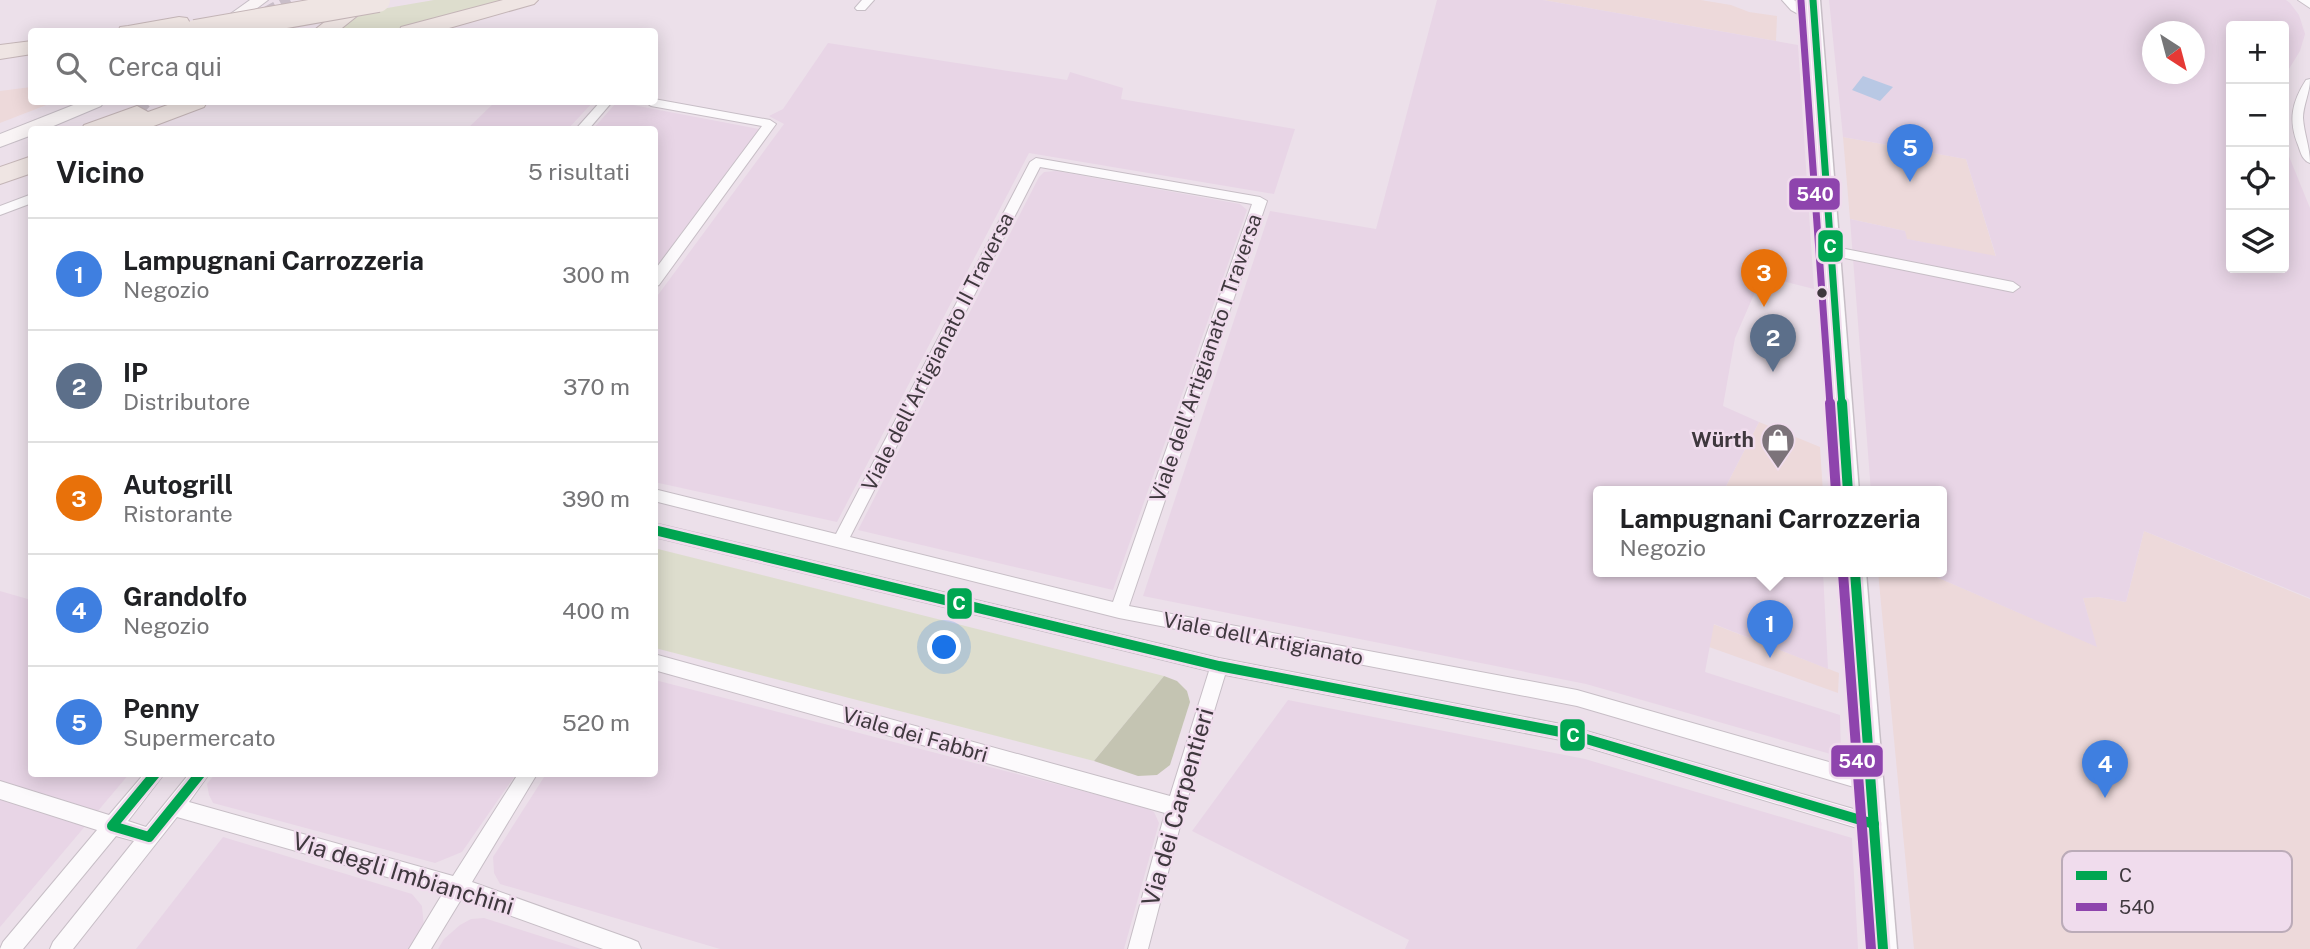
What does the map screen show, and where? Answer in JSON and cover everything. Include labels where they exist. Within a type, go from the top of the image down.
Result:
[{"type":"highway","points":[[195,28],[318,0]]},
{"type":"highway","points":[[328,28],[366,0]]},
{"type":"highway","points":[[197,28],[378,0]]},
{"type":"highway","points":[[424,28],[527,0]]},
{"type":"highway","points":[[0,52],[28,48]]},
{"type":"highway","points":[[0,62],[28,58]]},
{"type":"highway","points":[[103,126],[159,105]]},
{"type":"highway","points":[[131,126],[188,105]]},
{"type":"highway","points":[[0,165],[28,154]]},
{"type":"highway","points":[[0,176],[28,166]]},
{"type":"main road","points":[[193,28],[244,0]]},
{"type":"main road","points":[[221,28],[260,0]]},
{"type":"main road","points":[[0,133],[69,105]]},
{"type":"main road","points":[[37,126],[88,105]]},
{"type":"main road","points":[[0,141],[28,130]]},
{"type":"street","points":[[1788,0],[1795,8],[1813,5],[1848,486]]},
{"type":"street","points":[[2304,0],[2310,5]]},
{"type":"street","points":[[2310,83],[2297,106],[2297,127],[2310,159]]},
{"type":"street","points":[[658,103],[770,124],[658,277]]},
{"type":"street","points":[[585,126],[603,105]]},
{"type":"street","name":"Viale dell'Artigianato II Traversa","points":[[840,541],[1036,162]]},
{"type":"street","name":"Viale dell'Artigianato I Traversa","points":[[1036,162],[1259,201],[1119,611]]},
{"type":"street","points":[[0,211],[28,200]]},
{"type":"street","points":[[1830,251],[2013,287]]},
{"type":"street","name":"Viale dell'Artigianato","points":[[658,496],[1119,611],[1577,698],[1871,783]]},
{"type":"street","name":"Viale dell'Artigianato","points":[[658,531],[1219,666],[1566,733],[1874,824]]},
{"type":"street","points":[[1855,577],[1883,949]]},
{"type":"street","name":"Viale dei Fabbri","points":[[658,663],[1175,807]]},
{"type":"street","name":"Via dei Carpentieri","points":[[1138,949],[1175,807],[1219,666]]},
{"type":"street","points":[[10,949],[153,777]]},
{"type":"street","points":[[60,949],[198,777]]},
{"type":"street","points":[[419,949],[525,777]]},
{"type":"street","points":[[0,790],[149,837]]},
{"type":"street","name":"Via degli Imbianchini","points":[[173,807],[457,887],[631,949]]},
{"type":"shaded area","points":[[1437,0],[1543,0],[1798,45],[1814,289],[1762,276],[1735,338],[1723,406],[1759,422],[1726,486],[1593,486],[1593,577],[1823,577],[1828,669],[1714,624],[1705,672],[1840,715],[1841,757],[1586,684],[1143,596],[1270,211],[1376,229]]},
{"type":"shaded area","points":[[1543,0],[1701,0],[1731,5],[1749,12],[1777,16],[1776,41]]},
{"type":"shaded area","points":[[1829,0],[2286,0],[2290,3],[2299,15],[2305,34],[2300,51],[2289,69],[2289,21],[2226,21],[2226,273],[2289,273],[2289,156],[2310,208],[2310,598],[2144,531],[2126,602],[2098,597],[2083,598],[2097,647],[1936,577],[1947,577],[1947,486],[1871,486],[1850,219],[1905,231],[1907,239],[1996,256],[1966,159],[1843,137]]},
{"type":"shaded area","points":[[828,43],[1067,80],[1070,72],[1123,88],[1121,99],[1295,129],[1274,194],[1029,153],[837,522],[658,483],[658,295],[784,124],[769,116],[783,109]]},
{"type":"shaded area","points":[[28,87],[28,105],[46,105],[0,123],[0,91]]},
{"type":"shaded area","points":[[492,105],[590,105],[571,126],[470,126]]},
{"type":"shaded area","points":[[614,105],[633,105],[759,129],[658,264],[658,126],[596,126]]},
{"type":"shaded area","points":[[1843,137],[1966,159],[1996,257],[1906,239],[1905,231],[1850,219]]},
{"type":"shaded area","points":[[1056,171],[1240,204],[1247,210],[1113,590],[858,530],[1039,177],[1044,172]]},
{"type":"shaded area","name":"Würth","points":[[1759,422],[1820,447],[1823,486],[1726,486]]},
{"type":"shaded area","points":[[2144,531],[2310,599],[2310,949],[1914,949],[1878,577],[1937,577],[2096,646],[2083,598],[2098,597],[2126,602]]},
{"type":"shaded area","points":[[0,591],[28,599],[28,777],[126,777],[0,927]]},
{"type":"shaded area","points":[[1713,624],[1839,673],[1838,693],[1709,647]]},
{"type":"shaded area","points":[[658,681],[1144,807],[1154,812],[1159,823],[1124,949],[720,949],[500,884],[494,873],[493,857],[544,777],[658,777]]},
{"type":"shaded area","points":[[1288,700],[1585,759],[1852,838],[1858,949],[1405,949],[1409,940],[1192,831]]},
{"type":"shaded area","points":[[213,777],[514,777],[462,852],[435,863],[213,803],[207,784]]},
{"type":"shaded area","points":[[223,837],[412,894],[422,906],[424,927],[409,949],[136,949]]},
{"type":"shaded area","points":[[484,918],[581,949],[438,949],[444,939],[460,925],[471,919]]},
{"type":"green space","points":[[434,0],[510,0],[401,28],[342,28],[364,12]]},
{"type":"green space","points":[[658,549],[1164,676],[1094,761],[658,649]]},
{"type":"green space","points":[[1164,676],[1177,681],[1187,691],[1190,702],[1170,765],[1157,775],[1138,776],[1094,761]]},
{"type":"water","points":[[1863,76],[1893,87],[1880,101],[1852,90]]},
{"type":"tunnel","points":[[265,14],[290,0]]},
{"type":"tunnel","points":[[126,122],[142,105]]},
{"type":"transit line","name":"C","points":[[1813,0],[1848,486]]},
{"type":"transit line","name":"540","points":[[1801,1],[1836,486]]},
{"type":"transit line","name":"C","points":[[658,531],[1219,666],[1566,733],[1874,824]]},
{"type":"transit line","name":"540","points":[[1843,577],[1871,949]]},
{"type":"transit line","name":"C","points":[[1855,577],[1883,949]]},
{"type":"transit line","name":"C","points":[[153,777],[112,826],[149,837],[198,777]]},
{"type":"place","name":"Penny","points":[[1910,182]]},
{"type":"place","name":"Autogrill","points":[[1764,307]]},
{"type":"place","name":"IP","points":[[1773,372]]},
{"type":"place","name":"Würth","points":[[1778,470]]},
{"type":"place","name":"Lampugnani Carrozzeria","points":[[1770,658]]},
{"type":"place","name":"Grandolfo","points":[[2105,798]]}]
